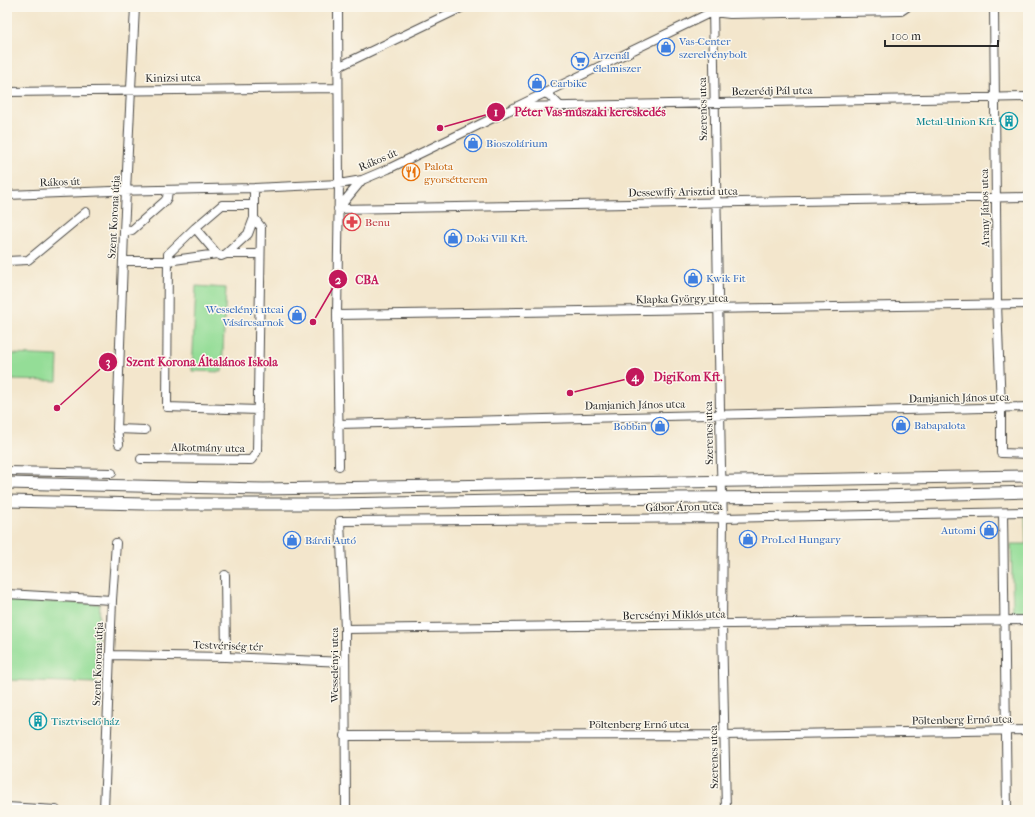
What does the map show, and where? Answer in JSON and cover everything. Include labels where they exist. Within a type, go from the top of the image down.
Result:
[{"type":"main road","points":[[7,483],[264,489],[722,480],[1028,476]]},
{"type":"main road","points":[[7,501],[143,504],[335,504],[841,497],[1028,492]]},
{"type":"street","name":"Szent Korona útja","points":[[117,442],[124,232],[135,7]]},
{"type":"street","points":[[338,7],[339,184],[337,315],[339,466]]},
{"type":"street","points":[[338,67],[463,7]]},
{"type":"street","name":"Rákos út","points":[[7,195],[254,188],[339,184],[362,180],[517,107],[713,9],[722,7]]},
{"type":"street","points":[[751,7],[756,14]]},
{"type":"street","points":[[713,9],[730,14],[756,14],[901,11],[907,7]]},
{"type":"street","name":"Arany János utca","points":[[994,7],[995,197],[1001,453],[1028,454]]},
{"type":"street","name":"Szerencs utca","points":[[713,9],[720,414],[723,498],[722,625],[726,810]]},
{"type":"street","points":[[559,86],[556,96],[560,106]]},
{"type":"street","name":"Kinizsi utca","points":[[7,92],[338,88]]},
{"type":"street","points":[[547,107],[542,98],[544,93],[549,95],[560,106]]},
{"type":"street","name":"Bezerédj Pál utca","points":[[517,107],[1028,97]]},
{"type":"street","points":[[338,209],[362,180]]},
{"type":"street","points":[[226,254],[248,234],[254,218],[254,188]]},
{"type":"street","points":[[124,232],[132,230],[165,201],[168,190]]},
{"type":"street","name":"Dessewffy Arisztid utca","points":[[338,209],[1028,197]]},
{"type":"street","points":[[254,205],[222,205],[168,254],[167,407],[258,410],[260,254],[262,227],[254,218]]},
{"type":"street","points":[[7,261],[28,260],[86,212]]},
{"type":"street","points":[[195,228],[217,254]]},
{"type":"street","points":[[123,261],[167,261],[217,254],[221,256],[226,254],[260,254]]},
{"type":"street","name":"Klapka György utca","points":[[337,315],[1028,304]]},
{"type":"street","name":"Damjanich János utca","points":[[338,424],[1028,407]]},
{"type":"street","name":"Alkotmány utca","points":[[141,459],[250,460],[257,451],[258,410]]},
{"type":"street","points":[[117,429],[145,430]]},
{"type":"street","points":[[7,471],[112,472]]},
{"type":"street","name":"Gábor Áron utca","points":[[340,521],[723,518],[1028,512]]},
{"type":"street","points":[[1003,513],[1007,810]]},
{"type":"street","name":"Wesselényi utca","points":[[340,521],[345,629],[346,810]]},
{"type":"street","name":"Szent Korona útja","points":[[104,810],[112,600],[116,543]]},
{"type":"street","points":[[225,575],[226,657]]},
{"type":"street","points":[[7,594],[112,600]]},
{"type":"street","name":"Bercsényi Miklós utca","points":[[345,629],[1028,620]]},
{"type":"street","name":"Testvériség tér","points":[[110,655],[226,657],[345,662]]},
{"type":"street","name":"Pöltenberg Ernő utca","points":[[345,736],[724,735],[1028,730]]},
{"type":"street","points":[[7,807],[56,810]]},
{"type":"green space","points":[[196,286],[226,288],[222,372],[192,371]]},
{"type":"green space","points":[[11,354],[58,356],[57,381],[10,380]]},
{"type":"green space","points":[[1025,516],[1028,516],[1028,612],[1013,612],[1011,544],[1026,544]]},
{"type":"green space","points":[[7,600],[100,604],[96,683],[7,680]]},
{"type":"place","name":"Vas-Center szerelvénybolt","points":[[666,47]]},
{"type":"place","name":"Arzenál élelmiszer","points":[[580,61]]},
{"type":"place","name":"Carbike","points":[[537,83]]},
{"type":"place","name":"Metal-Union Kft.","points":[[1009,121]]},
{"type":"place","name":"Péter Vas-műszaki kereskedés","points":[[440,128]]},
{"type":"place","name":"Bioszolárium","points":[[473,143]]},
{"type":"place","name":"Palota gyorsétterem","points":[[411,172]]},
{"type":"place","name":"Benu","points":[[352,222]]},
{"type":"place","name":"Doki Vill Kft.","points":[[453,238]]},
{"type":"place","name":"Kwik Fit","points":[[693,278]]},
{"type":"place","name":"Wesselényi utcai Vásárcsarnok","points":[[297,315]]},
{"type":"place","name":"CBA","points":[[313,322]]},
{"type":"place","name":"DigiKom Kft.","points":[[570,393]]},
{"type":"place","name":"Szent Korona Általános Iskola","points":[[57,408]]},
{"type":"place","name":"Babapalota","points":[[901,425]]},
{"type":"place","name":"Bobbin","points":[[660,426]]},
{"type":"place","name":"Automi","points":[[989,530]]},
{"type":"place","name":"ProLed Hungary","points":[[748,539]]},
{"type":"place","name":"Bárdi Autó","points":[[292,540]]},
{"type":"place","name":"Tisztviselő ház","points":[[38,721]]}]
